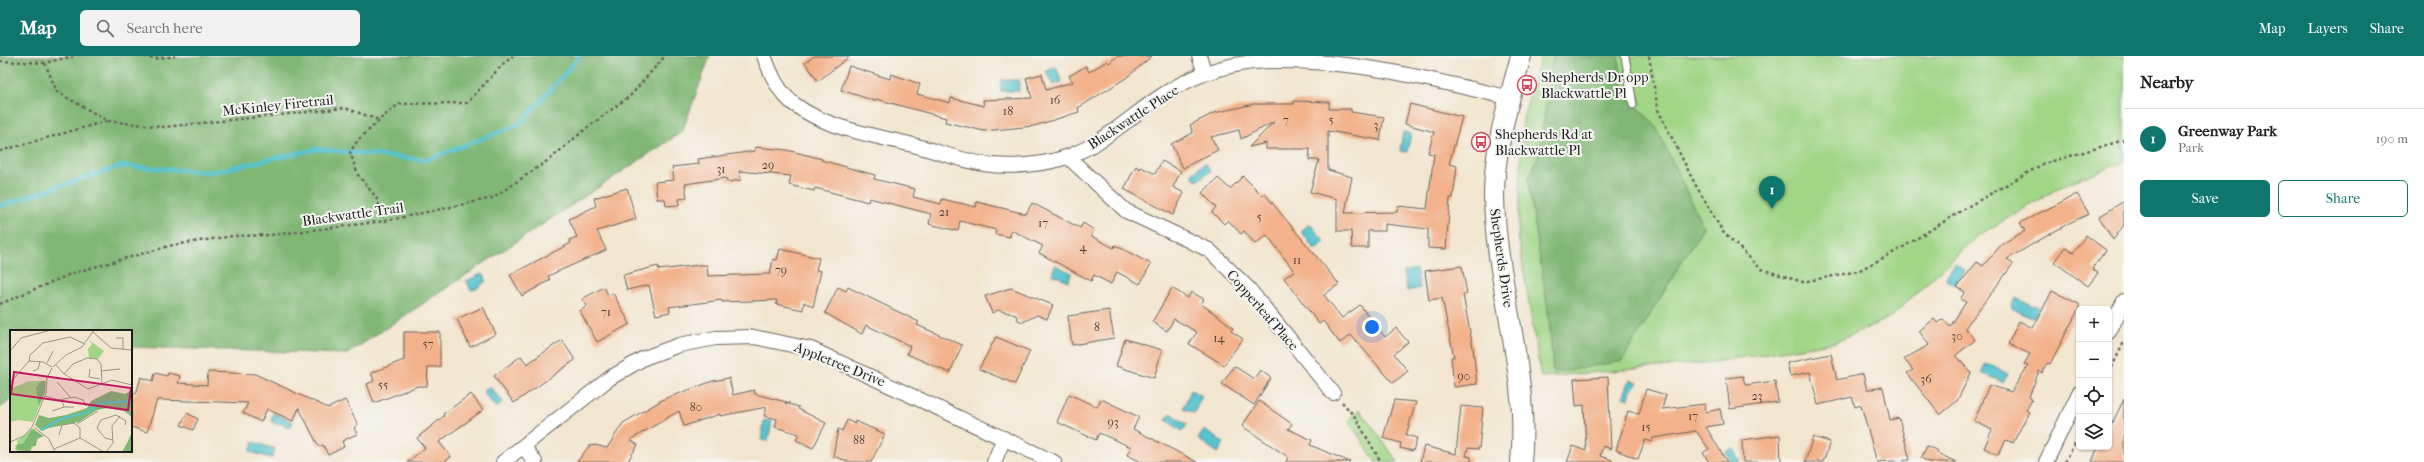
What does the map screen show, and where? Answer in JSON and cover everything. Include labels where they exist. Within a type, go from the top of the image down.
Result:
[{"type":"main road","name":"Shepherds Drive","points":[[1521,56],[1498,154],[1494,194],[1501,262],[1522,395],[1524,420],[1521,462]]},
{"type":"street","name":"Blackwattle Place","points":[[764,56],[773,80],[792,103],[820,121],[985,164],[1024,165],[1068,156],[1104,138],[1163,95],[1205,73],[1252,62],[1285,59],[1316,59],[1366,64],[1510,98]]},
{"type":"street","points":[[1198,56],[1205,73]]},
{"type":"street","name":"Copperleaf Place","points":[[1068,156],[1126,211],[1209,250],[1249,289],[1333,393]]},
{"type":"street","points":[[2112,326],[2124,301]]},
{"type":"street","name":"Appletree Drive","points":[[503,462],[610,378],[644,358],[679,345],[716,338],[754,337],[811,349],[1054,462]]},
{"type":"street","points":[[2046,462],[2076,399]]},
{"type":"street","points":[[994,462],[1004,438]]},
{"type":"street","points":[[524,447],[535,462]]},
{"type":"lane","points":[[1625,56],[1633,105]]},
{"type":"path","points":[[0,61],[45,63],[73,56]]},
{"type":"path","points":[[144,56],[154,59],[174,56]]},
{"type":"path","points":[[385,221],[376,197],[358,175],[350,152],[358,140],[399,104],[467,103],[503,64],[513,56]]},
{"type":"path","name":"Blackwattle Trail","points":[[0,304],[73,273],[173,245],[233,236],[271,235],[385,221],[493,198],[550,159],[588,127],[631,95],[665,56]]},
{"type":"path","points":[[1649,56],[1658,110],[1695,184],[1723,232],[1761,269],[1803,282],[1858,271],[1900,250],[1969,206],[2043,164],[2124,140]]},
{"type":"path","name":"McKinley Firetrail","points":[[45,63],[58,92],[108,121],[164,127],[344,108],[379,120]]},
{"type":"path","points":[[0,151],[108,121]]},
{"type":"path","points":[[2112,367],[2124,342]]},
{"type":"path","points":[[1333,393],[1355,417],[1381,462]]},
{"type":"path","points":[[2066,462],[2076,440]]},
{"type":"green space","points":[[0,56],[157,56],[172,58],[206,56],[710,56],[682,132],[347,354],[132,347],[132,330],[10,330],[10,401],[0,408]]},
{"type":"green space","points":[[1541,56],[2124,56],[2124,162],[2070,182],[1977,236],[1891,317],[1836,342],[1707,363],[1541,377],[1518,236],[1523,118]]},
{"type":"green space","points":[[1554,56],[1618,56],[1625,94],[1655,125],[1703,227],[1622,361],[1553,373],[1549,318],[1528,180],[1540,152],[1550,69]]},
{"type":"green space","points":[[1360,410],[1398,462],[1376,462],[1348,420]]},
{"type":"water","points":[[1056,67],[1062,82],[1053,85],[1046,72]]},
{"type":"water","points":[[1001,80],[1019,80],[1019,91],[1001,91]]},
{"type":"water","points":[[1403,132],[1411,134],[1407,152],[1400,151]]},
{"type":"water","points":[[1205,163],[1211,171],[1197,181],[1191,174]]},
{"type":"water","points":[[1310,224],[1325,242],[1315,250],[1301,231]]},
{"type":"water","points":[[1955,263],[1965,271],[1954,285],[1945,279]]},
{"type":"water","points":[[1055,265],[1072,273],[1068,281],[1052,274]]},
{"type":"water","points":[[1416,269],[1420,288],[1407,291],[1404,272]]},
{"type":"water","points":[[481,274],[485,276],[486,281],[476,289],[471,290],[466,281]]},
{"type":"water","points":[[2015,298],[2039,308],[2034,318],[2011,308]]},
{"type":"water","points":[[1986,363],[2007,374],[2003,382],[1981,373]]},
{"type":"water","points":[[1630,380],[1638,383],[1631,390],[1629,399],[1623,397]]},
{"type":"water","points":[[490,387],[503,402],[496,408],[483,392]]},
{"type":"water","points":[[1191,390],[1202,396],[1194,413],[1183,408]]},
{"type":"water","points":[[273,413],[293,422],[291,427],[286,428],[284,424],[273,423],[271,420]]},
{"type":"water","points":[[1171,413],[1187,425],[1182,431],[1166,420]]},
{"type":"water","points":[[764,420],[772,421],[768,441],[761,440]]},
{"type":"water","points":[[1204,430],[1224,443],[1218,453],[1198,439]]},
{"type":"water","points":[[253,442],[275,449],[272,458],[250,452]]},
{"type":"water","points":[[1733,448],[1740,462],[1731,462],[1726,451]]},
{"type":"building","points":[[814,56],[850,56],[818,81],[805,63]]},
{"type":"building","points":[[1118,56],[1152,56],[1126,78],[1078,108],[1079,112],[1034,126],[984,131],[945,122],[946,118],[876,99],[875,101],[841,90],[849,66],[890,79],[891,74],[920,84],[917,94],[950,103],[951,98],[984,106],[983,100],[1032,98],[1026,78],[1042,74],[1046,90],[1073,82],[1069,76],[1086,66],[1089,72],[1107,61],[1109,63]]},
{"type":"building","points":[[1294,101],[1329,102],[1329,109],[1351,109],[1351,112],[1384,117],[1380,140],[1328,131],[1328,170],[1352,177],[1345,213],[1397,212],[1398,206],[1427,209],[1434,154],[1428,153],[1434,132],[1405,124],[1410,104],[1462,117],[1449,164],[1457,166],[1453,198],[1450,198],[1446,249],[1428,248],[1428,229],[1385,224],[1385,231],[1368,231],[1368,248],[1352,248],[1351,231],[1337,231],[1337,199],[1310,192],[1319,160],[1309,160],[1310,149],[1266,149],[1266,143],[1249,147],[1274,122],[1241,139],[1239,130],[1211,137],[1218,150],[1183,168],[1171,144],[1193,133],[1190,125],[1214,113],[1254,104],[1294,104]]},
{"type":"building","points":[[755,147],[787,150],[875,175],[874,179],[915,189],[913,197],[941,204],[942,199],[976,207],[977,202],[1026,214],[1032,203],[1080,228],[1083,223],[1094,230],[1091,236],[1114,248],[1115,245],[1151,264],[1140,284],[1117,272],[1111,284],[1094,275],[1091,281],[1039,253],[1043,246],[1011,230],[1010,237],[995,234],[996,230],[960,221],[958,231],[929,224],[931,214],[869,198],[868,202],[815,188],[814,191],[789,185],[791,176],[739,171],[741,180],[727,182],[726,178],[685,184],[687,198],[679,199],[679,205],[666,206],[665,199],[657,199],[655,182],[674,180],[672,167],[699,164],[698,159],[755,151]]},
{"type":"building","points":[[1162,161],[1181,171],[1173,187],[1184,193],[1173,215],[1124,189],[1136,166],[1140,169],[1141,167],[1155,174]]},
{"type":"building","points":[[1243,176],[1263,196],[1265,194],[1339,284],[1324,295],[1342,318],[1360,305],[1385,337],[1396,328],[1408,342],[1394,354],[1408,371],[1393,383],[1351,335],[1340,343],[1323,321],[1319,324],[1284,278],[1294,271],[1267,235],[1255,244],[1244,231],[1241,234],[1228,220],[1224,224],[1212,212],[1216,207],[1202,193],[1218,178],[1230,189]]},
{"type":"building","points":[[627,188],[636,219],[597,231],[606,250],[548,276],[550,280],[522,296],[510,275],[571,243],[569,240],[577,237],[569,219],[596,206],[594,198]]},
{"type":"building","points":[[2077,194],[2089,214],[2069,223],[2007,259],[2013,264],[1965,328],[1975,340],[1956,355],[1971,373],[1957,401],[1940,415],[1907,373],[1913,370],[1904,359],[1929,345],[1919,331],[1934,319],[1937,323],[1943,319],[1950,327],[1966,302],[1960,299],[1965,292],[1957,287],[1977,262],[1983,266],[2002,244],[2025,231],[2020,223]]},
{"type":"building","points":[[2124,201],[2124,225],[2113,240],[2099,217]]},
{"type":"building","points":[[2086,235],[2106,250],[2092,269],[2098,273],[2088,286],[2054,262],[2065,247],[2073,253]]},
{"type":"building","points":[[780,249],[819,258],[816,270],[821,271],[813,307],[804,302],[803,310],[776,304],[777,300],[722,302],[722,300],[669,307],[670,312],[656,315],[649,285],[627,290],[623,275],[658,266],[659,270],[699,265],[707,265],[708,276],[770,274],[773,259],[777,260]]},
{"type":"building","points":[[1462,266],[1467,294],[1463,295],[1473,348],[1477,384],[1454,387],[1451,357],[1454,357],[1442,298],[1429,300],[1425,271]]},
{"type":"building","points":[[604,287],[608,295],[613,293],[630,324],[597,342],[580,311],[587,306],[582,299]]},
{"type":"building","points":[[838,287],[846,291],[848,287],[919,322],[917,325],[962,345],[950,373],[907,354],[910,346],[866,325],[862,334],[825,313]]},
{"type":"building","points":[[1011,288],[1053,305],[1047,319],[1037,315],[1023,322],[1018,320],[1016,315],[998,310],[992,313],[985,296]]},
{"type":"building","points":[[1172,288],[1188,298],[1191,292],[1204,299],[1201,304],[1233,328],[1231,331],[1243,339],[1224,365],[1189,344],[1197,332],[1174,319],[1167,331],[1152,322]]},
{"type":"building","points":[[2052,291],[2079,304],[2079,306],[2076,306],[2076,314],[2050,364],[2047,363],[2042,373],[2039,371],[2029,397],[2032,400],[2026,410],[2029,412],[2013,443],[2006,440],[1998,455],[1984,448],[1992,430],[1974,421],[1989,385],[2011,392],[2028,366],[2024,364],[2030,354],[2008,344],[2019,321],[2033,328]]},
{"type":"building","points":[[483,307],[496,334],[470,347],[457,319]]},
{"type":"building","points":[[1109,310],[1114,338],[1072,345],[1068,316]]},
{"type":"building","points":[[404,332],[440,332],[440,367],[428,367],[427,386],[418,386],[374,403],[367,384],[374,381],[371,373],[404,360]]},
{"type":"building","points":[[996,337],[1030,351],[1015,384],[979,369]]},
{"type":"building","points":[[1125,339],[1162,350],[1154,378],[1116,366]]},
{"type":"building","points":[[562,340],[575,360],[514,403],[494,376],[521,356],[527,364]]},
{"type":"building","points":[[1831,354],[1837,380],[1863,374],[1867,390],[1883,387],[1890,420],[1899,418],[1910,460],[1877,462],[1861,405],[1855,407],[1852,397],[1818,405],[1810,372],[1790,376],[1787,363]]},
{"type":"building","points":[[1234,366],[1254,379],[1260,370],[1271,378],[1254,405],[1222,384]]},
{"type":"building","points":[[208,372],[255,374],[328,408],[345,400],[358,425],[354,428],[357,434],[342,441],[344,447],[328,455],[323,445],[319,447],[299,408],[293,421],[267,409],[261,422],[243,413],[248,403],[160,400],[157,400],[147,432],[132,427],[132,393],[136,394],[141,377],[153,381],[155,373],[167,376],[168,373],[180,376],[178,383],[207,385]]},
{"type":"building","points":[[1743,376],[1745,385],[1775,381],[1778,402],[1730,409],[1726,378]]},
{"type":"building","points":[[1608,377],[1611,449],[1603,446],[1600,456],[1612,460],[1612,462],[1567,462],[1573,446],[1586,451],[1584,405],[1576,406],[1574,379]]},
{"type":"building","points":[[729,378],[733,395],[754,390],[755,394],[790,403],[785,403],[799,407],[798,409],[826,423],[813,448],[796,440],[799,434],[775,427],[777,419],[764,416],[767,407],[720,416],[720,414],[684,426],[679,411],[630,440],[638,445],[627,462],[577,462],[589,446],[595,445],[607,448],[623,423],[664,399],[713,381]]},
{"type":"building","points":[[1646,389],[1666,395],[1662,409],[1705,404],[1706,412],[1720,409],[1723,424],[1706,427],[1727,462],[1709,462],[1703,453],[1709,449],[1696,431],[1653,438],[1652,442],[1645,440],[1638,459],[1616,450],[1628,411],[1639,414]]},
{"type":"building","points":[[471,394],[483,410],[439,442],[451,457],[444,462],[407,462],[425,448],[417,438],[444,416],[443,414]]},
{"type":"building","points":[[1069,394],[1097,407],[1101,399],[1139,417],[1133,429],[1197,462],[1142,462],[1127,455],[1131,447],[1099,433],[1096,440],[1057,422]]},
{"type":"building","points":[[2124,399],[2124,462],[2092,462],[2097,450],[2112,450],[2112,424]]},
{"type":"building","points":[[1394,400],[1416,402],[1406,435],[1417,438],[1413,451],[1400,448],[1401,443],[1383,438]]},
{"type":"building","points":[[1259,401],[1292,424],[1288,429],[1312,440],[1310,445],[1350,462],[1286,462],[1288,457],[1242,426]]},
{"type":"building","points":[[1461,406],[1483,408],[1479,449],[1468,448],[1466,456],[1471,457],[1471,462],[1420,462],[1424,446],[1456,454]]},
{"type":"building","points":[[187,413],[198,419],[193,430],[181,425]]},
{"type":"building","points":[[847,420],[855,424],[855,421],[885,434],[871,462],[850,462],[833,456],[838,429],[842,431]]},
{"type":"building","points":[[1780,435],[1781,462],[1743,462],[1742,440]]},
{"type":"building","points":[[1813,437],[1830,442],[1823,462],[1805,462]]},
{"type":"building","points":[[1927,446],[1938,451],[1937,453],[1956,462],[1929,462],[1921,458]]},
{"type":"waterway","points":[[0,206],[121,166],[211,172],[317,149],[426,160],[520,124],[580,56]]},
{"type":"place","name":"Shepherds Dr opp Blackwattle Pl","points":[[1527,85]]},
{"type":"place","name":"Shepherds Rd at Blackwattle Pl","points":[[1481,142]]},
{"type":"place","name":"Greenway Park","points":[[1772,209]]}]
